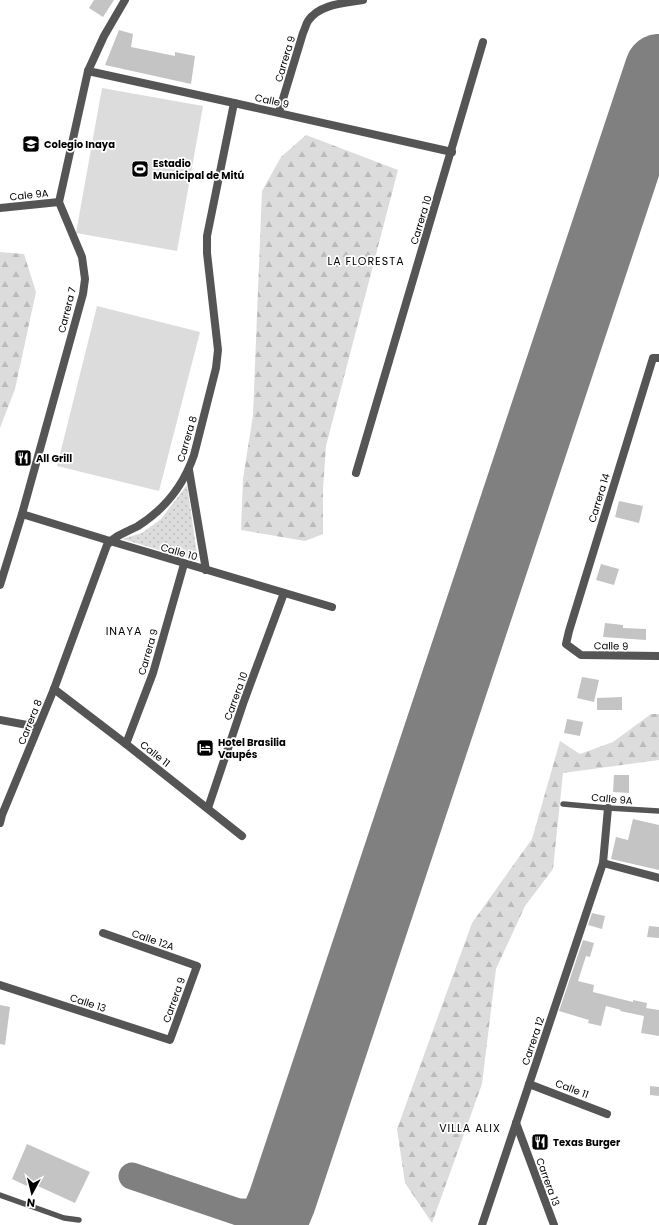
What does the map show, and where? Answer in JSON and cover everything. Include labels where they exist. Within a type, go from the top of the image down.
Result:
[{"type":"street","points":[[59,202],[88,71],[104,36],[125,0]]},
{"type":"street","name":"Carrera 9","points":[[279,112],[308,21],[314,14],[324,8],[363,0]]},
{"type":"street","name":"Carrera 10","points":[[356,473],[484,42]]},
{"type":"street","name":"Calle 9","points":[[88,71],[279,112],[452,152]]},
{"type":"street","name":"Carrera 8","points":[[1,817],[54,689],[104,552],[110,542],[138,526],[157,511],[178,488],[189,470],[194,455],[218,360],[218,341],[207,253],[207,236],[234,103]]},
{"type":"street","name":"Cale 9A","points":[[0,208],[59,202]]},
{"type":"street","name":"Carrera 7","points":[[0,585],[22,514],[84,286],[82,257],[59,202]]},
{"type":"street","name":"Carrera 14","points":[[566,644],[656,358]]},
{"type":"street","points":[[189,470],[206,570]]},
{"type":"street","name":"Calle 10","points":[[22,514],[110,542],[332,607]]},
{"type":"street","name":"Carrera 9","points":[[126,744],[154,673],[184,564]]},
{"type":"street","name":"Carrera 10","points":[[208,808],[244,701],[284,593]]},
{"type":"street","name":"Calle 9","points":[[566,644],[581,655],[659,656]]},
{"type":"street","name":"Calle 11","points":[[54,689],[242,836]]},
{"type":"street","points":[[0,720],[38,727]]},
{"type":"street","name":"Carrera 12","points":[[482,1225],[603,862],[608,808]]},
{"type":"street","points":[[603,862],[659,878]]},
{"type":"street","name":"Calle 12A","points":[[103,933],[197,966]]},
{"type":"street","name":"Carrera 9","points":[[170,1040],[197,966]]},
{"type":"street","name":"Calle 13","points":[[0,985],[170,1040]]},
{"type":"street","name":"Calle 11","points":[[529,1084],[607,1114]]},
{"type":"street","name":"Carrera 13","points":[[516,1123],[554,1225]]},
{"type":"lane","name":"Calle 9A","points":[[563,804],[659,811]]},
{"type":"lane","points":[[0,1195],[64,1218],[79,1220]]},
{"type":"green space","name":"Estadio Municipal de Mitú","points":[[102,88],[203,106],[177,251],[76,233]]},
{"type":"green space","points":[[306,135],[398,170],[326,446],[323,489],[323,534],[305,541],[241,530],[243,479],[253,415],[262,191],[281,157]]},
{"type":"green space","points":[[0,252],[24,254],[36,292],[15,389],[0,428]]},
{"type":"green space","points":[[97,306],[200,332],[159,491],[57,466]]},
{"type":"green space","points":[[187,485],[198,561],[122,539],[142,533],[161,519]]},
{"type":"green space","points":[[651,714],[659,714],[659,760],[563,773],[553,869],[525,906],[496,969],[482,1084],[432,1223],[405,1183],[397,1129],[472,923],[532,839],[560,741],[580,754],[613,742]]},
{"type":"building","points":[[94,0],[114,0],[103,17],[89,8]]},
{"type":"building","points":[[119,30],[133,34],[131,47],[175,56],[175,52],[195,56],[191,84],[105,65]]},
{"type":"building","points":[[619,501],[643,506],[639,523],[615,517]]},
{"type":"building","points":[[601,564],[619,569],[614,585],[596,580]]},
{"type":"building","points":[[605,623],[623,625],[623,628],[646,629],[646,640],[603,637]]},
{"type":"building","points":[[582,677],[599,680],[594,702],[577,698]]},
{"type":"building","points":[[622,697],[622,710],[597,710],[597,698]]},
{"type":"building","points":[[567,719],[583,722],[580,736],[564,733]]},
{"type":"building","points":[[614,775],[629,775],[629,793],[613,792]]},
{"type":"building","points":[[633,819],[659,825],[659,870],[611,859],[616,837],[628,840]]},
{"type":"building","points":[[592,913],[605,916],[602,929],[588,925]]},
{"type":"building","points":[[649,926],[659,927],[659,938],[647,937]]},
{"type":"building","points":[[583,940],[594,943],[590,957],[586,956],[578,981],[594,985],[593,992],[633,1002],[633,1000],[647,1003],[646,1008],[659,1010],[659,1036],[641,1033],[644,1016],[620,1011],[621,1010],[606,1006],[601,1026],[588,1023],[589,1020],[559,1011]]},
{"type":"building","points":[[0,1005],[10,1007],[5,1045],[0,1044]]},
{"type":"building","points":[[650,1086],[659,1087],[659,1096],[650,1095]]},
{"type":"building","points":[[27,1144],[90,1172],[75,1203],[29,1182],[27,1186],[12,1179]]},
{"type":"taxiway","points":[[132,1176],[250,1216],[258,1225]]},
{"type":"taxiway","points":[[242,1212],[264,1212],[282,1201]]},
{"type":"runway","points":[[272,1225],[282,1201],[659,68]]},
{"type":"place","name":"Colegio Inaya","points":[[31,144]]},
{"type":"place","name":"Estadio Municipal de Mitú","points":[[140,169]]},
{"type":"place","name":"All Grill","points":[[23,458]]},
{"type":"place","name":"Hotel Brasilia Vaupés","points":[[205,748]]},
{"type":"place","name":"Texas Burger","points":[[540,1142]]},
{"type":"district","name":"LA FLORESTA","points":[[366,261]]},
{"type":"district","name":"INAYA","points":[[124,631]]},
{"type":"district","name":"VILLA ALIX","points":[[470,1128]]}]
